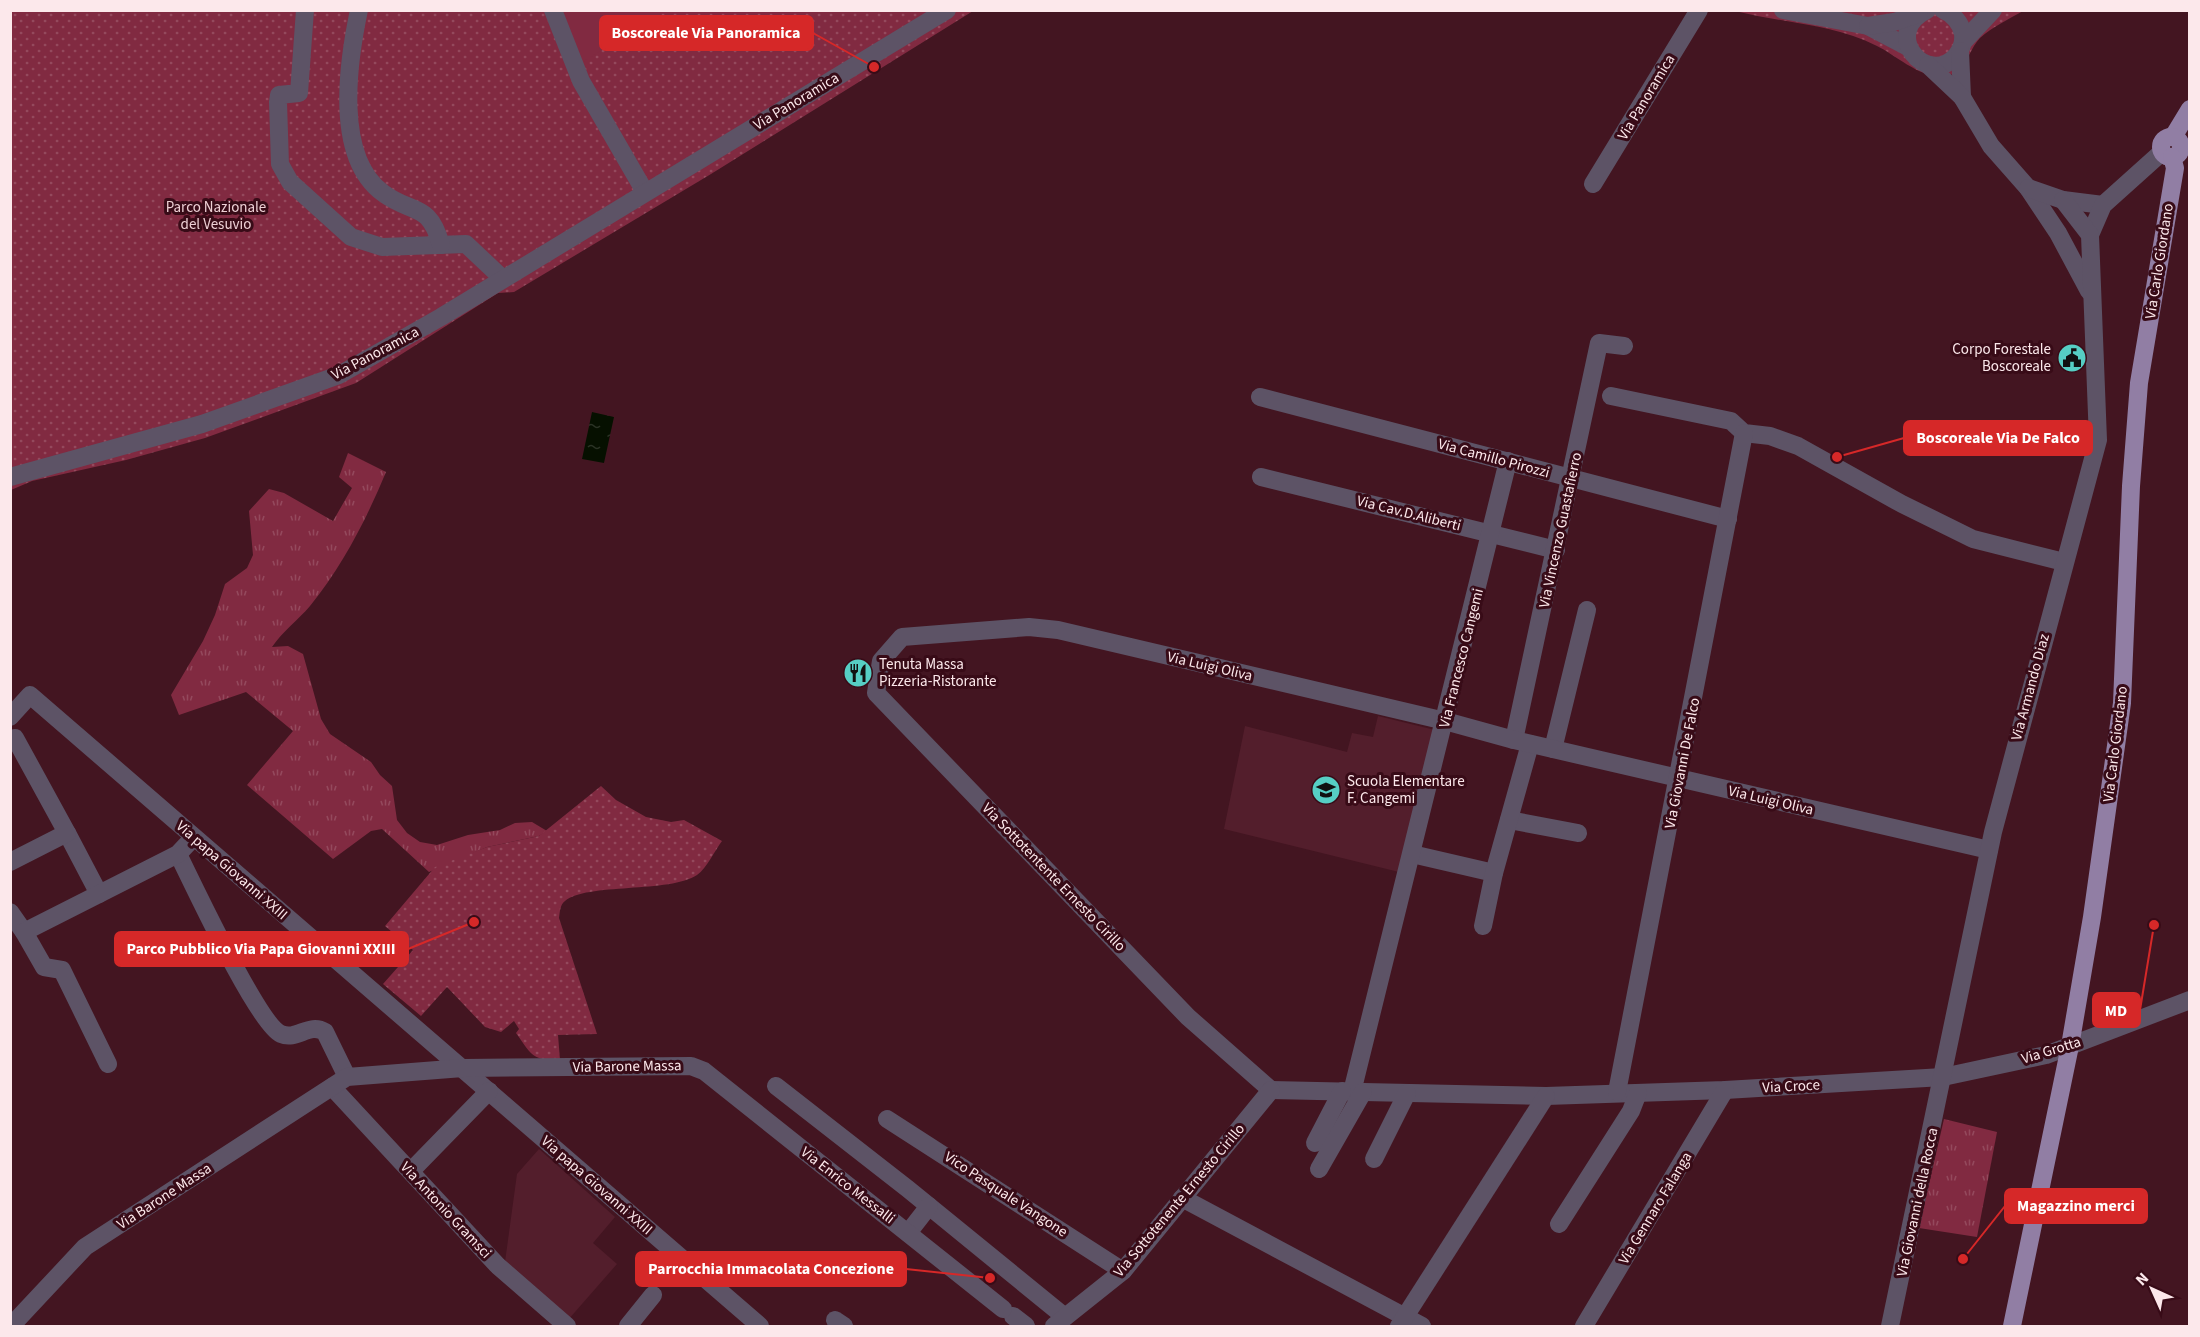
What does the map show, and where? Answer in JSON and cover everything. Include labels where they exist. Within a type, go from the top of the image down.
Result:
[{"type":"main road","points":[[2169,149],[2190,109]]},
{"type":"main road","name":"Via Carlo Giordano","points":[[2012,1326],[2070,1046],[2092,917],[2122,703],[2131,486],[2139,383],[2175,168],[2169,149]]},
{"type":"street","points":[[305,10],[299,93],[279,95],[278,102],[280,164],[290,182],[351,237],[382,247],[466,244],[502,278]]},
{"type":"street","points":[[359,10],[352,42],[348,115],[362,170],[383,193],[423,212],[436,224],[441,245]]},
{"type":"street","points":[[553,10],[581,81],[645,192]]},
{"type":"street","name":"Via Panoramica","points":[[10,477],[202,424],[339,375],[441,317],[947,10]]},
{"type":"street","name":"Via Panoramica","points":[[1593,184],[1699,10]]},
{"type":"street","points":[[1783,10],[1868,26],[1908,47],[1913,55],[1928,65],[1962,97]]},
{"type":"street","points":[[1944,11],[1953,10]]},
{"type":"street","points":[[1928,65],[1946,63],[1993,10]]},
{"type":"street","points":[[1944,11],[1960,23],[1962,97]]},
{"type":"street","points":[[1868,26],[1894,22],[1923,12]]},
{"type":"street","points":[[1908,47],[1908,29],[1923,12]]},
{"type":"street","name":"Via Armando Diaz","points":[[1962,97],[1991,146],[2028,188],[2058,233],[2092,295]]},
{"type":"street","points":[[2090,235],[2103,206],[2169,149]]},
{"type":"street","name":"Via Armando Diaz","points":[[2028,188],[2063,200],[2103,206]]},
{"type":"street","points":[[2063,200],[2090,235]]},
{"type":"street","points":[[2058,233],[2090,235]]},
{"type":"street","name":"Via Armando Diaz","points":[[1944,1077],[1989,850],[2098,440],[2090,235]]},
{"type":"street","name":"Via Vincenzo Guastafierro","points":[[1522,742],[1556,550],[1599,343],[1624,346]]},
{"type":"street","points":[[1611,396],[1731,421],[1744,433],[1770,436],[1798,446],[1902,504],[1973,539],[2064,562]]},
{"type":"street","name":"Via Camillo Pirozzi","points":[[1260,397],[1728,519]]},
{"type":"street","name":"Via Giovanni De Falco","points":[[1617,1092],[1744,433]]},
{"type":"street","name":"Via Francesco Cangemi","points":[[1352,1092],[1508,461]]},
{"type":"street","name":"Via Cav.D.Aliberti","points":[[1261,477],[1556,550]]},
{"type":"street","points":[[1554,749],[1587,610]]},
{"type":"street","name":"Via Luigi Oliva","points":[[892,649],[902,637],[1029,627],[1058,630],[1445,721],[1522,742],[1989,850]]},
{"type":"street","name":"Via Sottotentente Ernesto Cirillo","points":[[892,649],[881,661],[876,693],[1188,1017],[1271,1090]]},
{"type":"street","name":"Via papa Giovanni XXIII","points":[[10,717],[30,695],[760,1326]]},
{"type":"street","points":[[15,738],[99,894]]},
{"type":"street","points":[[1483,926],[1494,873],[1509,820],[1522,742]]},
{"type":"street","points":[[1509,820],[1578,832]]},
{"type":"street","points":[[10,862],[67,833]]},
{"type":"street","points":[[24,932],[178,854],[193,838]]},
{"type":"street","name":"Via Antonio Gramsci","points":[[178,854],[239,976],[272,1026],[282,1035],[293,1035],[310,1028],[318,1028],[325,1032],[340,1082],[411,1172],[498,1266],[567,1326]]},
{"type":"street","points":[[1412,854],[1494,873]]},
{"type":"street","points":[[10,912],[44,967],[62,970],[108,1064]]},
{"type":"street","name":"Via Grotta","points":[[1944,1077],[2046,1055],[2190,1000]]},
{"type":"street","name":"Via Barone Massa","points":[[12,1326],[85,1247],[340,1082],[463,1068],[691,1066]]},
{"type":"street","name":"Via Enrico Messalli","points":[[691,1066],[704,1071],[1014,1317]]},
{"type":"street","name":"Via Croce","points":[[1271,1090],[1546,1096],[1725,1090],[1944,1077]]},
{"type":"street","name":"Via Giovanni della Rocca","points":[[1890,1326],[1944,1077]]},
{"type":"street","points":[[776,1086],[928,1206],[1059,1322]]},
{"type":"street","name":"Via Sottotenente Ernesto Cirillo","points":[[1059,1322],[1123,1271],[1271,1090]]},
{"type":"street","name":"Via Gennaro Falanga","points":[[1584,1326],[1725,1090]]},
{"type":"street","points":[[411,1172],[489,1091]]},
{"type":"street","points":[[1315,1143],[1352,1092]]},
{"type":"street","points":[[1319,1169],[1352,1092]]},
{"type":"street","points":[[1374,1159],[1407,1093]]},
{"type":"street","points":[[1559,1224],[1631,1111],[1638,1093]]},
{"type":"street","points":[[1402,1322],[1546,1096]]},
{"type":"street","name":"Vico Pasquale Vangone","points":[[887,1119],[1123,1271]]},
{"type":"street","points":[[1182,1198],[1402,1322],[1422,1326]]},
{"type":"street","points":[[908,1233],[928,1206]]},
{"type":"street","points":[[628,1326],[653,1295]]},
{"type":"shaded area","name":"Scuola Elementare F. Cangemi","points":[[1378,716],[1435,730],[1399,872],[1224,829],[1245,726],[1347,752],[1352,733],[1373,737]]},
{"type":"shaded area","points":[[539,1149],[615,1217],[593,1243],[617,1264],[568,1320],[505,1262],[517,1174]]},
{"type":"green space","name":"Parco Nazionale del Vesuvio","points":[[11,11],[973,11],[711,174],[514,292],[498,293],[356,383],[205,438],[126,460],[32,481],[11,490]]},
{"type":"green space","points":[[561,11],[664,11],[581,63]]},
{"type":"green space","points":[[1735,11],[2023,11],[1980,38],[1964,64],[1956,72],[1936,77],[1915,69],[1877,46],[1843,33]]},
{"type":"green space","points":[[348,453],[386,472],[362,525],[333,575],[310,606],[272,647],[288,646],[303,654],[321,719],[330,734],[371,762],[392,786],[397,820],[407,833],[420,842],[437,845],[468,835],[500,830],[515,823],[532,822],[547,831],[539,836],[487,847],[429,872],[382,829],[371,831],[333,859],[247,785],[293,731],[246,692],[179,715],[171,695],[203,641],[215,615],[225,584],[247,568],[253,555],[249,511],[269,489],[284,493],[333,521],[352,488],[339,477]]},
{"type":"green space","points":[[601,786],[616,800],[646,817],[671,822],[684,820],[722,841],[701,872],[685,881],[590,892],[575,895],[562,904],[559,918],[597,1034],[558,1035],[560,1060],[543,1059],[533,1055],[525,1046],[516,1033],[519,1029],[514,1021],[501,1032],[485,1027],[447,987],[421,1016],[383,984],[413,950],[385,926],[435,867],[487,847],[539,836]]},
{"type":"green space","points":[[1944,1119],[1997,1132],[1977,1237],[1919,1228]]},
{"type":"water","points":[[592,412],[614,417],[604,463],[582,459]]},
{"type":"place","name":"Boscoreale Via Panoramica","points":[[874,67]]},
{"type":"place","name":"Corpo Forestale Boscoreale","points":[[2072,358]]},
{"type":"place","name":"Boscoreale Via De Falco","points":[[1837,457]]},
{"type":"place","name":"Tenuta Massa Pizzeria-Ristorante","points":[[858,673]]},
{"type":"place","name":"Scuola Elementare F. Cangemi","points":[[1326,790]]},
{"type":"place","name":"Parco Pubblico Via Papa Giovanni XXIII","points":[[474,922]]},
{"type":"place","name":"MD","points":[[2154,925]]},
{"type":"place","name":"Magazzino merci","points":[[1963,1259]]},
{"type":"place","name":"Parrocchia Immacolata Concezione","points":[[990,1278]]}]
